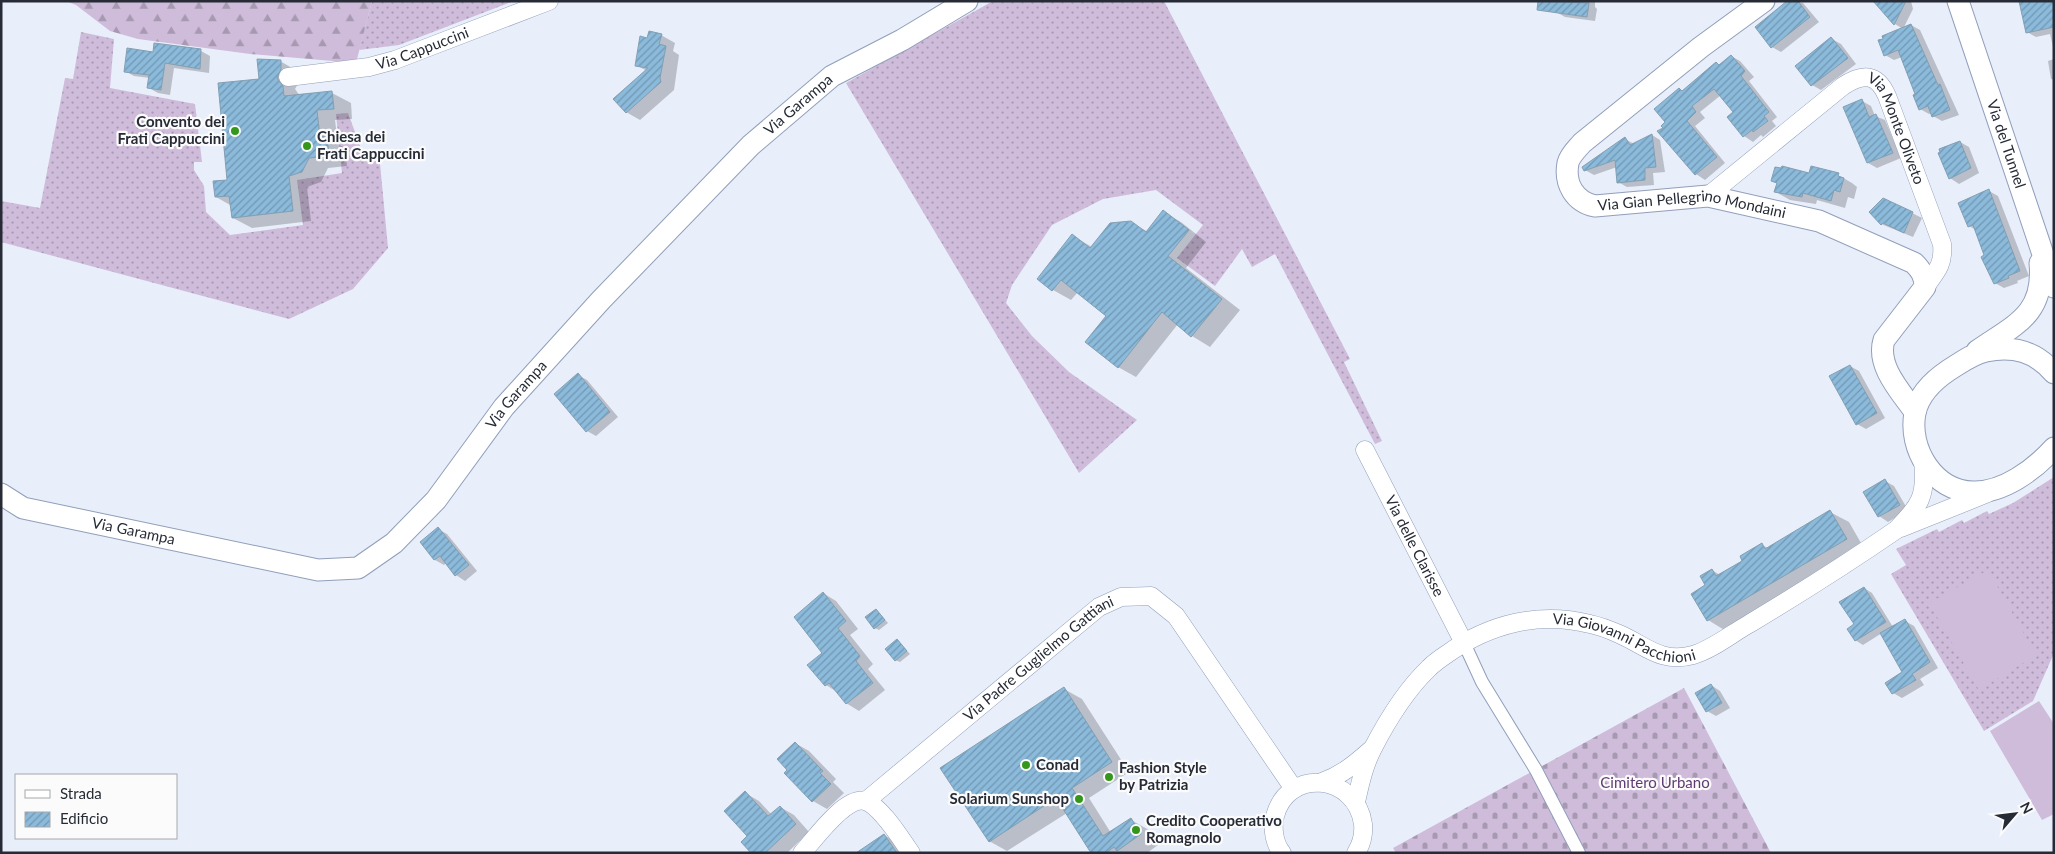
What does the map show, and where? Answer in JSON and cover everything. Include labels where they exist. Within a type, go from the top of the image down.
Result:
[{"type":"street","name":"Via Cappuccini","points":[[288,77],[369,67],[395,60],[549,1]]},
{"type":"street","name":"Via Garampa","points":[[1,494],[22,508],[318,570],[358,568],[394,542],[436,500],[504,407],[601,300],[751,145],[832,76],[902,40],[967,1]]},
{"type":"street","name":"Via Gian Pellegrino Mondaini","points":[[1764,1],[1701,47],[1582,143],[1568,162],[1570,189],[1576,197],[1595,206],[1708,196],[1819,221],[1914,263],[1921,270],[1926,287]]},
{"type":"street","name":"Via del Tunnel","points":[[1958,1],[2054,287]]},
{"type":"street","name":"Via Monte Oliveto","points":[[1708,196],[1843,86],[1855,78],[1869,77],[1878,82],[1887,96],[1942,244],[1943,256],[1941,262],[1926,287]]},
{"type":"street","points":[[2038,243],[2041,281],[2034,308],[1942,375],[1927,389],[1915,412],[1914,428],[1918,449],[1923,460],[1938,479],[1961,490],[1973,492],[1998,489],[2050,453]]},
{"type":"street","points":[[1915,412],[1888,372],[1882,348],[1884,340],[1926,287]]},
{"type":"street","points":[[1972,355],[1988,351],[2017,349],[2039,353],[2054,360]]},
{"type":"street","points":[[2017,349],[2033,354],[2054,373]]},
{"type":"street","name":"Via delle Clarisse","points":[[1365,450],[1464,643]]},
{"type":"street","name":"Via Giovanni Pacchioni","points":[[1896,530],[1914,512],[1921,500],[1925,474],[1923,460]]},
{"type":"street","name":"Via Giovanni Pacchioni","points":[[1372,749],[1397,707],[1413,685],[1431,666],[1464,643],[1499,626],[1538,619],[1562,619],[1591,624],[1620,634],[1654,654],[1675,658],[1692,655],[1705,650],[1759,618],[1896,530],[1998,489]]},
{"type":"street","name":"Via Padre Guglielmo Gattiani","points":[[866,801],[1099,606],[1121,597],[1151,596],[1176,616],[1294,789]]},
{"type":"street","points":[[1464,643],[1482,682],[1536,770],[1579,853]]},
{"type":"street","points":[[1282,853],[1274,837],[1274,823],[1277,810],[1284,798],[1294,789],[1307,783],[1322,782],[1336,777],[1372,749]]},
{"type":"street","points":[[1356,802],[1362,776],[1372,749]]},
{"type":"street","points":[[1322,782],[1335,785],[1347,792],[1356,802],[1362,814],[1364,828],[1356,853]]},
{"type":"street","points":[[802,853],[848,804],[857,801],[866,801],[880,812],[911,853]]},
{"type":"green space","points":[[66,1],[372,1],[356,63],[250,54],[138,39],[110,31],[76,5]]},
{"type":"green space","points":[[372,1],[514,1],[399,45],[359,50]]},
{"type":"green space","points":[[993,1],[1164,1],[1350,359],[1344,362],[1382,441],[1375,444],[1275,254],[1252,267],[1242,249],[1215,286],[1177,258],[1203,225],[1156,190],[1103,199],[1052,225],[1012,285],[1006,303],[1032,336],[1069,372],[1137,420],[1079,473],[846,83]]},
{"type":"green space","points":[[81,32],[114,39],[110,88],[195,104],[202,162],[194,162],[194,170],[204,186],[206,212],[230,235],[303,225],[297,180],[342,173],[336,114],[348,113],[365,159],[379,153],[388,248],[353,289],[289,319],[1,242],[1,201],[40,208],[65,78],[73,79]]},
{"type":"green space","points":[[2054,477],[2054,653],[2033,701],[1984,731],[1891,574],[1906,565],[1896,549],[1937,529],[1939,532],[1962,520],[1964,523],[1987,511],[1989,514],[2013,503]]},
{"type":"green space","points":[[1988,570],[2036,655],[1979,690],[1929,603]]},
{"type":"green space","name":"Cimitero Urbano","points":[[1684,688],[1771,853],[1396,853],[1393,848]]},
{"type":"green space","points":[[2039,701],[2054,724],[2054,814],[2042,820],[1990,731]]},
{"type":"building","points":[[1538,1],[1589,3],[1587,17],[1537,10]]},
{"type":"building","points":[[1787,1],[1798,1],[1810,17],[1771,48],[1755,27]]},
{"type":"building","points":[[1873,1],[1906,1],[1894,25]]},
{"type":"building","points":[[2019,1],[2054,1],[2054,27],[2026,33]]},
{"type":"building","points":[[1911,24],[1938,85],[1940,84],[1950,110],[1932,117],[1928,106],[1919,110],[1913,95],[1915,94],[1898,50],[1884,56],[1878,40],[1883,39],[1882,36]]},
{"type":"building","points":[[649,31],[662,34],[659,44],[666,46],[660,78],[661,82],[626,113],[613,99],[648,68],[635,66],[640,36],[647,38]]},
{"type":"building","points":[[1831,37],[1848,58],[1811,86],[1795,66]]},
{"type":"building","points":[[154,43],[201,49],[200,69],[165,63],[161,90],[147,88],[149,75],[124,72],[127,48],[153,52]]},
{"type":"building","points":[[1731,55],[1745,71],[1741,76],[1769,112],[1764,116],[1768,121],[1743,137],[1727,117],[1733,112],[1714,89],[1692,106],[1696,112],[1687,121],[1717,157],[1695,175],[1657,131],[1663,128],[1661,126],[1665,122],[1654,109],[1679,88],[1682,91],[1716,62],[1719,65]]},
{"type":"building","name":"Convento dei Frati Cappuccini","points":[[257,59],[281,60],[281,69],[277,78],[283,86],[284,96],[332,91],[334,109],[317,110],[320,137],[327,136],[329,156],[309,158],[302,172],[289,176],[293,211],[232,218],[229,196],[215,197],[213,181],[227,180],[218,83],[259,79]]},
{"type":"building","points":[[1862,99],[1869,117],[1876,114],[1893,153],[1867,163],[1843,107]]},
{"type":"building","points":[[1652,134],[1656,167],[1645,168],[1645,180],[1617,183],[1615,160],[1584,171],[1582,167],[1625,137],[1630,145]]},
{"type":"building","points":[[1960,141],[1971,168],[1949,179],[1938,153],[1940,152],[1939,149]]},
{"type":"building","points":[[1782,166],[1809,173],[1811,166],[1839,173],[1838,176],[1844,178],[1840,192],[1834,190],[1831,201],[1803,193],[1802,197],[1774,192],[1777,183],[1771,181],[1775,167],[1781,168]]},
{"type":"building","points":[[1989,189],[2020,271],[1994,284],[1981,257],[1984,255],[1973,225],[1968,227],[1958,203]]},
{"type":"building","points":[[1883,198],[1913,212],[1904,233],[1883,223],[1881,225],[1869,212]]},
{"type":"building","points":[[1163,210],[1189,230],[1168,256],[1222,299],[1191,337],[1162,312],[1118,368],[1085,342],[1106,316],[1061,280],[1052,291],[1037,279],[1072,234],[1090,248],[1110,223],[1131,221],[1146,232]]},
{"type":"building","points":[[1850,365],[1877,413],[1856,425],[1829,376]]},
{"type":"building","points":[[578,373],[610,412],[586,432],[554,394]]},
{"type":"building","points":[[1885,479],[1900,505],[1878,517],[1863,492]]},
{"type":"building","points":[[1830,510],[1847,539],[1707,621],[1691,594],[1705,585],[1700,576],[1712,569],[1716,576],[1742,561],[1740,556],[1762,543],[1765,549]]},
{"type":"building","points":[[438,527],[469,565],[455,576],[440,556],[434,560],[420,542]]},
{"type":"building","points":[[1864,587],[1886,622],[1855,641],[1847,629],[1854,624],[1839,602]]},
{"type":"building","points":[[823,592],[846,621],[838,628],[860,656],[856,661],[873,683],[846,704],[829,683],[825,686],[807,665],[822,653],[794,617]]},
{"type":"building","points":[[876,609],[885,620],[874,629],[865,617]]},
{"type":"building","points":[[1905,619],[1930,662],[1912,674],[1916,680],[1892,694],[1885,683],[1902,672],[1880,633]]},
{"type":"building","points":[[897,639],[907,651],[895,661],[885,649]]},
{"type":"building","points":[[1711,684],[1722,703],[1706,712],[1695,693]]},
{"type":"building","name":"Conad","points":[[1064,687],[1112,762],[1072,788],[1103,836],[1131,818],[1141,834],[1117,851],[1114,847],[1106,853],[1091,853],[1056,798],[989,842],[940,768]]},
{"type":"building","points":[[795,742],[823,771],[820,773],[831,784],[812,802],[784,773],[787,770],[777,759]]},
{"type":"building","points":[[745,791],[768,816],[780,806],[796,824],[765,853],[751,853],[741,842],[747,836],[724,811]]},
{"type":"building","points":[[884,834],[897,853],[856,853]]},
{"type":"place","name":"Convento dei Frati Cappuccini","points":[[235,131]]},
{"type":"place","name":"Chiesa dei Frati Cappuccini","points":[[307,146]]},
{"type":"place","name":"Conad","points":[[1026,765]]},
{"type":"place","name":"Fashion Style by Patrizia","points":[[1109,777]]},
{"type":"place","name":"Solarium Sunshop","points":[[1079,799]]},
{"type":"place","name":"Credito Cooperativo Romagnolo","points":[[1136,830]]}]
